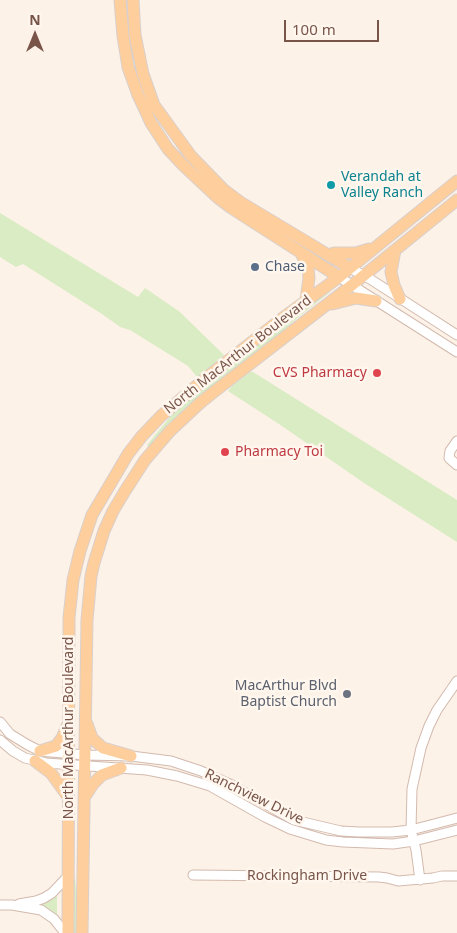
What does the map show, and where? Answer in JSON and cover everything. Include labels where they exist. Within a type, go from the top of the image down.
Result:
[{"type":"main road","points":[[120,0],[122,36],[132,52],[154,105],[191,156],[204,178],[230,207],[339,277]]},
{"type":"main road","points":[[132,52],[133,0]]},
{"type":"main road","points":[[204,178],[240,202],[350,268]]},
{"type":"main road","name":"North MacArthur Boulevard","points":[[66,933],[69,875],[69,618],[73,580],[92,515],[128,454],[161,416],[280,320],[339,277],[457,181]]},
{"type":"main road","name":"North MacArthur Boulevard","points":[[82,933],[87,620],[94,563],[104,531],[113,511],[145,460],[170,431],[200,403],[326,306],[457,200]]},
{"type":"main road","points":[[328,255],[334,253],[356,253],[374,248]]},
{"type":"main road","points":[[395,250],[391,272],[394,286],[400,299]]},
{"type":"main road","points":[[300,252],[308,268],[309,278],[306,300]]},
{"type":"main road","points":[[326,306],[356,298],[376,301]]},
{"type":"main road","points":[[136,444],[145,460]]},
{"type":"main road","points":[[128,454],[145,460]]},
{"type":"main road","points":[[69,720],[62,738],[56,746],[38,756],[69,798]]},
{"type":"main road","points":[[86,720],[92,738],[103,748],[131,756]]},
{"type":"main road","points":[[84,799],[92,784],[102,775],[121,768]]},
{"type":"street","points":[[350,268],[364,275],[457,336]]},
{"type":"street","points":[[339,277],[457,352]]},
{"type":"street","points":[[457,441],[450,451],[449,458],[457,465]]},
{"type":"street","points":[[420,880],[411,830],[412,789],[421,748],[429,726],[437,710],[457,681]]},
{"type":"street","name":"Ranchview Drive","points":[[0,722],[10,734],[28,746],[46,763],[69,760],[85,761],[121,768],[147,770],[210,786],[290,829],[326,840],[393,844],[414,841],[457,830]]},
{"type":"street","name":"Ranchview Drive","points":[[0,740],[13,752],[24,758],[38,756]]},
{"type":"street","name":"Ranchview Drive","points":[[85,761],[131,756],[160,759],[201,771],[232,785],[294,820],[341,831],[384,832],[411,830],[457,818]]},
{"type":"street","points":[[246,807],[251,797]]},
{"type":"street","points":[[0,905],[12,905],[44,898],[52,893],[69,875]]},
{"type":"street","name":"Rockingham Drive","points":[[193,875],[379,877],[398,881],[457,876]]},
{"type":"street","points":[[12,905],[43,911],[54,919],[66,933]]},
{"type":"green space","points":[[0,213],[138,297],[145,288],[180,312],[224,355],[198,378],[188,366],[130,330],[120,327],[23,264],[16,267],[0,257]]},
{"type":"green space","points":[[328,289],[330,292],[290,324],[273,341],[149,447],[147,445],[183,403]]},
{"type":"green space","points":[[250,372],[253,372],[457,500],[457,542],[364,483],[228,391]]},
{"type":"green space","points":[[73,878],[75,878],[77,896],[77,933],[73,933]]},
{"type":"green space","points":[[57,892],[57,918],[43,908],[43,902]]},
{"type":"place","name":"Verandah at Valley Ranch","points":[[331,185]]},
{"type":"place","name":"Chase","points":[[255,267]]},
{"type":"place","name":"CVS Pharmacy","points":[[377,373]]},
{"type":"place","name":"Pharmacy Toi","points":[[225,452]]},
{"type":"place","name":"MacArthur Blvd Baptist Church","points":[[347,694]]}]
